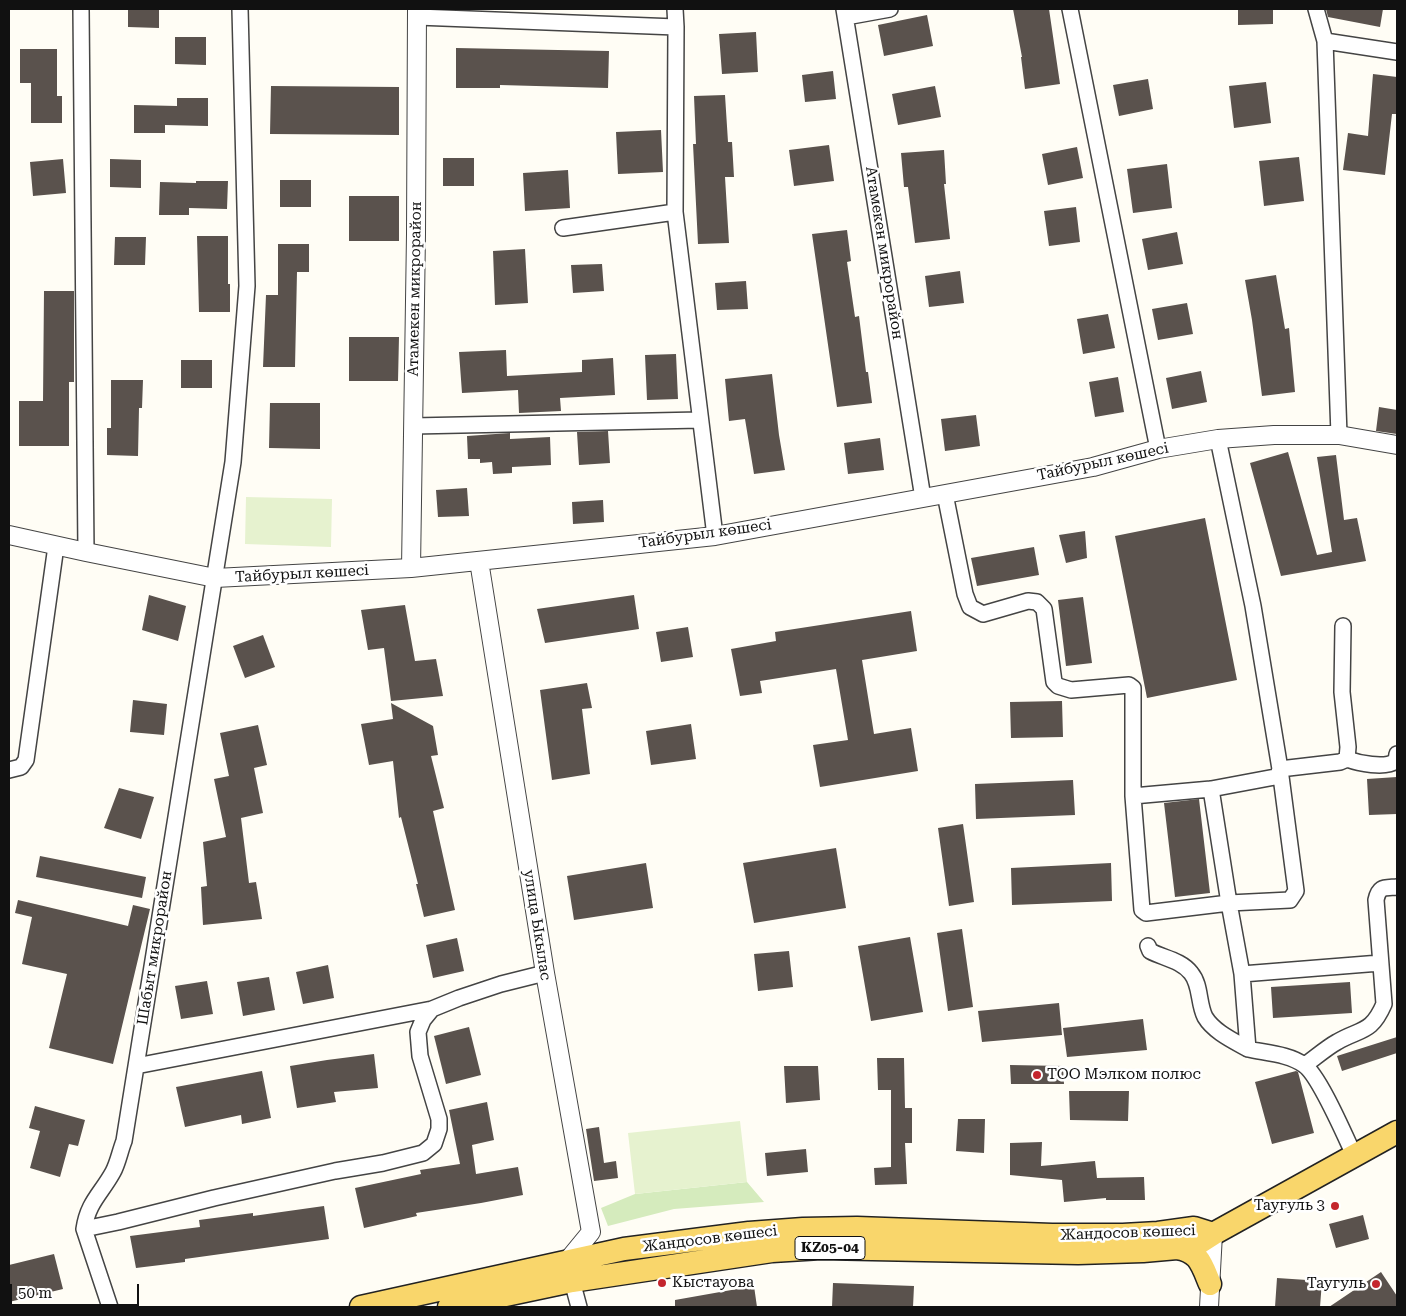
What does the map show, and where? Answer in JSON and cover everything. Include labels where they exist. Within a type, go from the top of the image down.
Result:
[{"type":"main road","name":"Жандосов көшесі","points":[[361,1307],[570,1271],[724,1258],[772,1251],[821,1248],[1078,1253],[1177,1248],[1199,1243],[1397,1132]]},
{"type":"main road","name":"Жандосов көшесі","points":[[449,1307],[570,1271],[624,1248],[749,1232],[857,1228],[1052,1235],[1122,1235],[1158,1234],[1194,1228],[1213,1234]]},
{"type":"main road","points":[[1177,1248],[1188,1250],[1201,1262],[1210,1284]]},
{"type":"street","points":[[81,9],[86,552]]},
{"type":"street","name":"Шабыт микрорайон","points":[[84,1229],[86,1216],[96,1196],[114,1171],[124,1141],[233,462],[247,286],[240,9]]},
{"type":"street","points":[[675,9],[675,212],[715,536]]},
{"type":"street","points":[[845,13],[890,9]]},
{"type":"street","points":[[1070,9],[1158,449]]},
{"type":"street","points":[[1316,9],[1325,41],[1339,435]]},
{"type":"street","points":[[417,13],[676,28]]},
{"type":"street","name":"Атамекен микрорайон","points":[[411,568],[417,13]]},
{"type":"street","name":"Атамекен микрорайон","points":[[845,13],[923,498]]},
{"type":"street","points":[[1325,41],[1397,52]]},
{"type":"street","points":[[563,228],[675,212]]},
{"type":"street","points":[[413,426],[700,420]]},
{"type":"street","name":"Тайбурыл көшесі","points":[[9,535],[215,578],[411,568],[715,536],[1093,467],[1158,449],[1218,439],[1274,435],[1339,435],[1397,445]]},
{"type":"street","points":[[945,494],[964,594],[970,606],[983,614],[1028,601],[1037,602],[1044,609],[1054,682],[1058,686],[1071,690],[1129,685],[1133,688],[1133,796],[1144,912],[1229,903],[1290,900],[1296,891],[1280,769],[1253,606],[1218,439]]},
{"type":"street","points":[[9,770],[21,767],[26,760],[56,546]]},
{"type":"street","name":"улица Ыкылас","points":[[479,561],[545,973],[591,1232],[570,1271]]},
{"type":"street","points":[[1343,626],[1342,692],[1348,747],[1347,758]]},
{"type":"street","points":[[1347,758],[1367,764],[1392,764],[1396,761],[1397,754]]},
{"type":"street","points":[[1280,769],[1340,762],[1347,758]]},
{"type":"street","points":[[1133,796],[1211,789],[1274,777],[1278,775],[1280,769]]},
{"type":"street","points":[[1211,789],[1242,974],[1248,1050]]},
{"type":"street","points":[[1305,1065],[1337,1042],[1364,1030],[1378,1017],[1384,1004],[1376,900],[1378,892],[1383,888],[1397,887]]},
{"type":"street","points":[[1148,946],[1150,951],[1169,958],[1190,972],[1195,980],[1206,1017],[1219,1031],[1248,1050],[1293,1059],[1305,1065],[1315,1078],[1354,1155]]},
{"type":"street","points":[[1242,974],[1380,963]]},
{"type":"street","points":[[136,1066],[432,1009],[501,984],[545,973]]},
{"type":"street","points":[[110,1307],[84,1229],[335,1171],[384,1163],[422,1153],[434,1144],[439,1129],[439,1119],[420,1056],[418,1032],[423,1020],[432,1009]]},
{"type":"street","points":[[1209,1307],[1213,1234]]},
{"type":"street","points":[[570,1271],[579,1307]]},
{"type":"green space","points":[[246,497],[332,499],[331,547],[245,544]]},
{"type":"green space","points":[[740,1121],[747,1182],[635,1194],[628,1133]]},
{"type":"green space","points":[[747,1182],[764,1202],[674,1209],[608,1226],[601,1208],[635,1194]]},
{"type":"building","points":[[128,9],[159,9],[159,28],[128,27]]},
{"type":"building","points":[[1013,9],[1049,9],[1060,84],[1025,89],[1022,57]]},
{"type":"building","points":[[1238,9],[1273,9],[1273,24],[1238,25]]},
{"type":"building","points":[[1326,9],[1383,9],[1380,27],[1328,17]]},
{"type":"building","points":[[927,15],[933,46],[884,56],[878,25]]},
{"type":"building","points":[[756,32],[758,72],[722,74],[719,34]]},
{"type":"building","points":[[175,37],[206,37],[206,65],[175,64]]},
{"type":"building","points":[[456,48],[609,51],[608,88],[500,85],[500,88],[456,88]]},
{"type":"building","points":[[20,49],[57,49],[57,96],[62,96],[62,123],[31,123],[31,83],[20,83]]},
{"type":"building","points":[[833,71],[836,99],[805,102],[802,75]]},
{"type":"building","points":[[1373,74],[1397,77],[1397,114],[1392,114],[1385,175],[1343,170],[1348,133],[1368,136]]},
{"type":"building","points":[[1148,79],[1153,109],[1119,116],[1113,85]]},
{"type":"building","points":[[1266,82],[1271,123],[1234,128],[1229,86]]},
{"type":"building","points":[[271,86],[399,87],[399,135],[270,134]]},
{"type":"building","points":[[935,86],[941,117],[898,125],[892,94]]},
{"type":"building","points":[[725,95],[728,142],[732,142],[734,177],[725,177],[729,243],[698,244],[693,144],[696,144],[694,96]]},
{"type":"building","points":[[177,98],[208,98],[208,126],[165,125],[165,133],[134,133],[134,105],[177,106]]},
{"type":"building","points":[[661,130],[663,172],[618,174],[616,132]]},
{"type":"building","points":[[829,145],[834,181],[794,186],[789,150]]},
{"type":"building","points":[[1077,147],[1083,178],[1048,185],[1042,154]]},
{"type":"building","points":[[944,150],[946,184],[944,184],[950,239],[915,243],[908,187],[904,187],[901,153]]},
{"type":"building","points":[[1299,157],[1304,201],[1264,206],[1259,161]]},
{"type":"building","points":[[443,158],[474,158],[474,186],[443,186]]},
{"type":"building","points":[[63,159],[66,193],[33,196],[30,162]]},
{"type":"building","points":[[110,159],[141,160],[141,188],[110,187]]},
{"type":"building","points":[[1167,164],[1172,208],[1133,213],[1127,169]]},
{"type":"building","points":[[568,170],[570,208],[525,211],[523,173]]},
{"type":"building","points":[[280,180],[311,180],[311,207],[280,207]]},
{"type":"building","points":[[196,181],[228,181],[227,209],[189,208],[189,215],[159,215],[160,182],[196,183]]},
{"type":"building","points":[[349,196],[399,196],[399,241],[349,241]]},
{"type":"building","points":[[1076,207],[1080,242],[1049,246],[1044,211]]},
{"type":"building","points":[[847,230],[851,261],[847,262],[855,317],[859,316],[872,403],[837,407],[812,234]]},
{"type":"building","points":[[1177,232],[1183,264],[1148,270],[1142,239]]},
{"type":"building","points":[[197,236],[228,236],[230,312],[199,312]]},
{"type":"building","points":[[115,237],[146,237],[145,265],[114,265]]},
{"type":"building","points":[[278,244],[309,244],[309,272],[297,272],[295,367],[263,367],[266,295],[278,295]]},
{"type":"building","points":[[525,249],[528,303],[495,305],[493,251]]},
{"type":"building","points":[[602,264],[604,291],[573,293],[571,265]]},
{"type":"building","points":[[960,271],[964,303],[929,307],[925,276]]},
{"type":"building","points":[[1276,275],[1285,329],[1289,328],[1295,392],[1262,396],[1245,280]]},
{"type":"building","points":[[746,281],[748,309],[717,310],[715,283]]},
{"type":"building","points":[[44,291],[74,291],[74,382],[69,382],[69,446],[19,446],[19,401],[43,401]]},
{"type":"building","points":[[1187,303],[1193,334],[1158,340],[1152,309]]},
{"type":"building","points":[[1108,314],[1115,348],[1083,354],[1077,319]]},
{"type":"building","points":[[349,337],[399,337],[398,381],[349,381]]},
{"type":"building","points":[[506,350],[507,376],[582,372],[582,360],[613,358],[615,395],[560,398],[561,411],[519,413],[518,390],[462,393],[459,352]]},
{"type":"building","points":[[676,354],[678,399],[647,400],[645,355]]},
{"type":"building","points":[[181,360],[212,360],[212,388],[181,388]]},
{"type":"building","points":[[1201,371],[1207,402],[1172,409],[1166,378]]},
{"type":"building","points":[[772,374],[785,470],[754,474],[745,419],[729,421],[725,379]]},
{"type":"building","points":[[1118,377],[1124,412],[1095,417],[1089,382]]},
{"type":"building","points":[[111,380],[143,380],[142,408],[139,408],[138,456],[107,455],[107,428],[111,428]]},
{"type":"building","points":[[270,403],[320,403],[320,449],[269,448]]},
{"type":"building","points":[[1379,407],[1397,410],[1397,434],[1376,431]]},
{"type":"building","points":[[976,415],[980,446],[945,451],[941,419]]},
{"type":"building","points":[[608,431],[610,463],[579,465],[577,432]]},
{"type":"building","points":[[510,433],[510,439],[550,437],[551,465],[512,467],[512,473],[493,474],[492,462],[480,463],[480,459],[468,459],[467,436]]},
{"type":"building","points":[[880,438],[884,470],[848,474],[844,443]]},
{"type":"building","points":[[1288,452],[1317,555],[1332,552],[1317,457],[1336,455],[1344,520],[1357,518],[1366,561],[1281,576],[1250,463]]},
{"type":"building","points":[[467,488],[469,516],[438,517],[436,490]]},
{"type":"building","points":[[603,500],[604,522],[573,524],[572,502]]},
{"type":"building","points":[[1205,518],[1237,680],[1147,698],[1115,536]]},
{"type":"building","points":[[1085,531],[1087,558],[1066,563],[1059,535]]},
{"type":"building","points":[[1034,547],[1039,575],[977,586],[971,558]]},
{"type":"building","points":[[149,595],[186,606],[178,641],[142,630]]},
{"type":"building","points":[[634,595],[639,629],[545,643],[537,609]]},
{"type":"building","points":[[1083,597],[1092,663],[1066,666],[1058,600]]},
{"type":"building","points":[[405,605],[415,661],[436,659],[443,696],[391,701],[384,648],[368,650],[361,610]]},
{"type":"building","points":[[911,611],[917,651],[862,660],[874,734],[911,728],[918,771],[820,787],[813,745],[848,740],[836,669],[760,681],[762,693],[740,696],[731,649],[776,641],[775,632]]},
{"type":"building","points":[[688,627],[693,657],[661,662],[656,632]]},
{"type":"building","points":[[263,635],[275,667],[245,678],[233,646]]},
{"type":"building","points":[[587,683],[592,708],[582,709],[590,774],[552,780],[540,690]]},
{"type":"building","points":[[133,700],[167,704],[164,735],[130,732]]},
{"type":"building","points":[[1062,701],[1063,737],[1011,738],[1010,702]]},
{"type":"building","points":[[391,703],[433,726],[438,755],[431,756],[444,808],[433,811],[455,910],[424,917],[416,884],[418,884],[401,817],[399,818],[393,761],[369,765],[361,724],[393,719]]},
{"type":"building","points":[[691,724],[696,759],[651,765],[646,731]]},
{"type":"building","points":[[258,725],[267,765],[254,768],[263,813],[241,818],[249,883],[256,882],[262,919],[203,925],[201,887],[207,886],[203,842],[226,837],[214,779],[229,776],[220,733]]},
{"type":"building","points":[[1397,777],[1397,814],[1369,815],[1367,779]]},
{"type":"building","points":[[1073,780],[1075,815],[976,819],[975,784]]},
{"type":"building","points":[[119,788],[154,797],[141,839],[104,828]]},
{"type":"building","points":[[1199,799],[1210,893],[1175,897],[1164,803]]},
{"type":"building","points":[[963,824],[974,902],[949,906],[938,828]]},
{"type":"building","points":[[836,848],[846,908],[754,923],[743,863]]},
{"type":"building","points":[[40,856],[146,877],[142,898],[36,877]]},
{"type":"building","points":[[646,863],[653,908],[574,920],[567,876]]},
{"type":"building","points":[[1111,863],[1112,901],[1012,905],[1011,868]]},
{"type":"building","points":[[18,900],[128,926],[133,905],[150,909],[113,1064],[49,1048],[67,974],[22,964],[32,917],[15,913]]},
{"type":"building","points":[[962,929],[973,1007],[948,1011],[937,933]]},
{"type":"building","points":[[910,937],[923,1012],[871,1021],[858,946]]},
{"type":"building","points":[[457,938],[464,971],[433,978],[426,945]]},
{"type":"building","points":[[789,951],[793,987],[758,991],[754,954]]},
{"type":"building","points":[[328,965],[334,998],[303,1004],[296,972]]},
{"type":"building","points":[[269,977],[275,1010],[243,1016],[237,982]]},
{"type":"building","points":[[207,981],[213,1014],[181,1019],[175,986]]},
{"type":"building","points":[[1350,982],[1352,1013],[1273,1018],[1271,987]]},
{"type":"building","points":[[1059,1003],[1062,1035],[982,1042],[978,1011]]},
{"type":"building","points":[[1143,1019],[1147,1050],[1067,1057],[1063,1028]]},
{"type":"building","points":[[469,1027],[481,1075],[446,1084],[434,1036]]},
{"type":"building","points":[[1397,1037],[1397,1053],[1342,1071],[1337,1056]]},
{"type":"building","points":[[374,1054],[378,1088],[334,1092],[336,1102],[297,1108],[290,1066]]},
{"type":"building","points":[[877,1058],[904,1058],[905,1108],[912,1108],[912,1143],[905,1143],[907,1184],[875,1185],[874,1168],[891,1167],[891,1090],[878,1090]]},
{"type":"building","name":"ТОО Мэлком полюс","points":[[1010,1065],[1063,1066],[1064,1084],[1011,1084]]},
{"type":"building","points":[[784,1066],[818,1066],[820,1100],[786,1103]]},
{"type":"building","points":[[262,1071],[271,1118],[242,1124],[241,1115],[185,1127],[176,1087]]},
{"type":"building","points":[[1298,1072],[1314,1133],[1272,1144],[1255,1082]]},
{"type":"building","points":[[1069,1091],[1129,1091],[1128,1121],[1070,1120]]},
{"type":"building","points":[[487,1102],[494,1140],[472,1145],[476,1174],[518,1167],[523,1195],[416,1213],[417,1216],[364,1228],[355,1188],[421,1174],[420,1170],[460,1164],[449,1110]]},
{"type":"building","points":[[35,1106],[85,1120],[78,1146],[69,1144],[60,1177],[30,1168],[40,1131],[29,1128]]},
{"type":"building","points":[[958,1119],[985,1119],[984,1153],[956,1151]]},
{"type":"building","points":[[599,1127],[604,1163],[616,1161],[618,1178],[594,1181],[586,1129]]},
{"type":"building","points":[[1042,1142],[1041,1166],[1095,1161],[1097,1178],[1144,1177],[1145,1200],[1106,1200],[1106,1198],[1064,1202],[1062,1180],[1010,1175],[1010,1143]]},
{"type":"building","points":[[806,1149],[808,1172],[767,1176],[765,1153]]},
{"type":"building","points":[[324,1206],[329,1239],[185,1259],[185,1262],[136,1268],[130,1236],[200,1227],[199,1220],[253,1213],[253,1216]]},
{"type":"building","points":[[1363,1215],[1369,1239],[1336,1248],[1329,1224]]},
{"type":"building","points":[[54,1254],[63,1289],[9,1302],[9,1265]]},
{"type":"building","name":"Таугуль","points":[[1381,1272],[1397,1296],[1397,1307],[1329,1307]]},
{"type":"building","points":[[1277,1278],[1322,1281],[1320,1307],[1275,1307]]},
{"type":"building","points":[[833,1283],[914,1286],[913,1307],[832,1307]]},
{"type":"building","points":[[754,1286],[757,1307],[675,1307],[675,1300]]},
{"type":"place","name":"ТОО Мэлком полюс","points":[[1037,1075]]},
{"type":"place","name":"Таугуль 3","points":[[1335,1206]]},
{"type":"place","name":"Кыстауова","points":[[662,1283]]},
{"type":"place","name":"Таугуль","points":[[1376,1284]]}]
